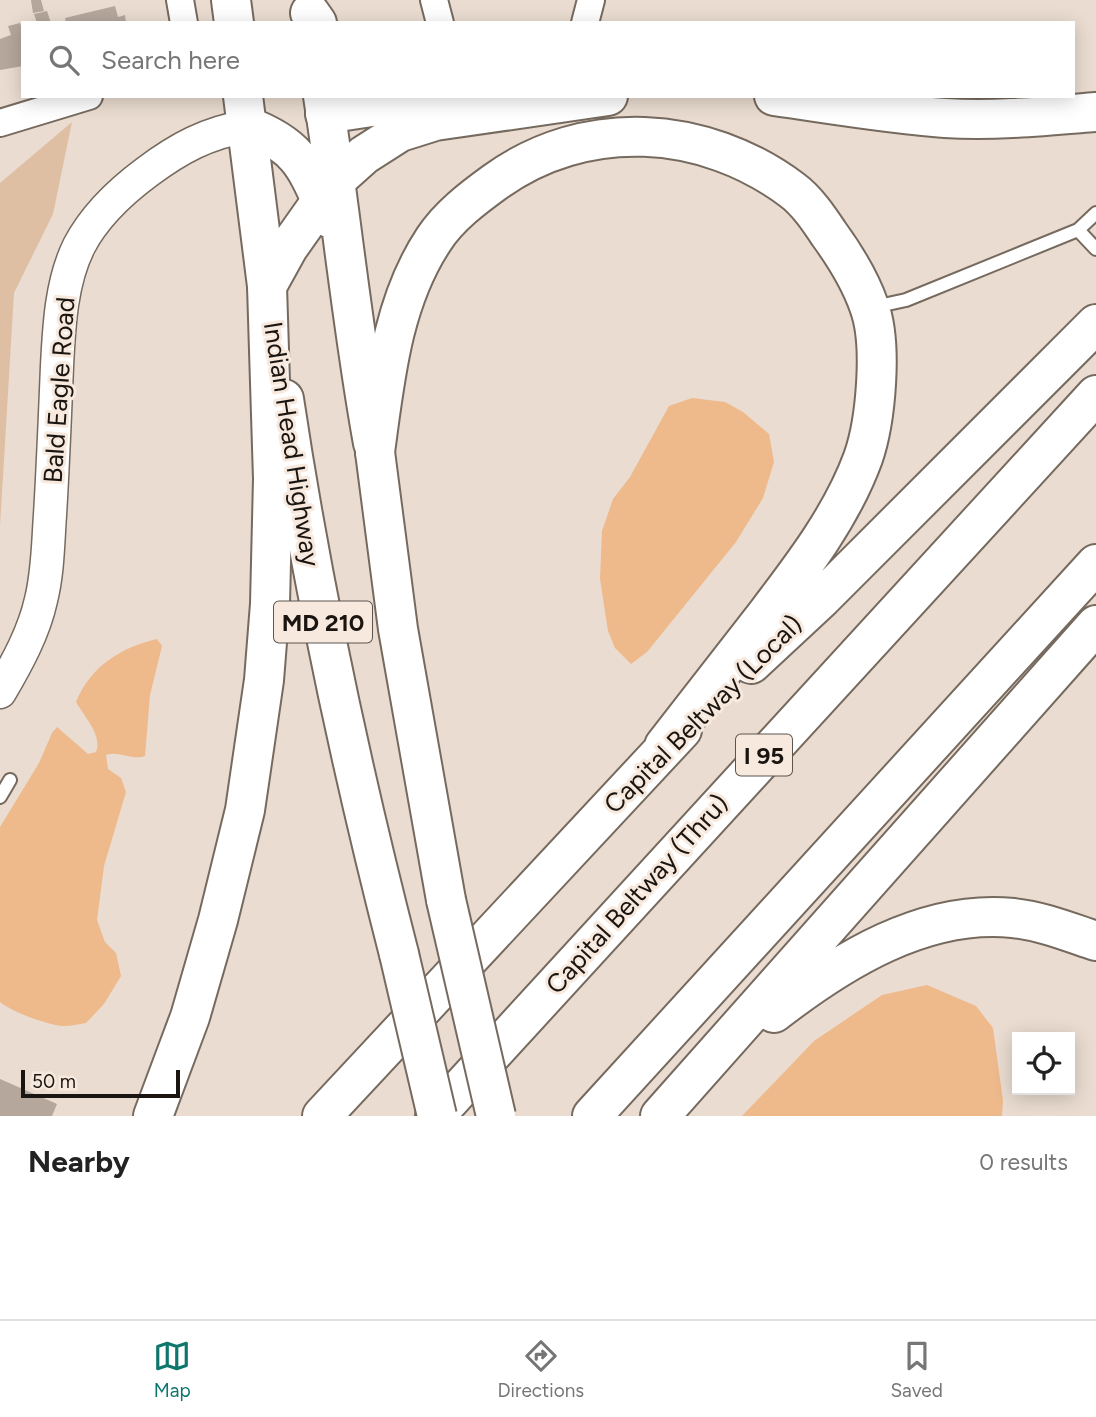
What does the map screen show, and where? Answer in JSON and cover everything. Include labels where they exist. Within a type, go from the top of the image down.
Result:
[{"type":"main road","points":[[230,0],[233,21]]},
{"type":"main road","name":"Bald Eagle Road","points":[[245,111],[404,98]]},
{"type":"main road","points":[[153,1116],[190,1017],[218,920],[244,810],[264,680],[270,604],[273,480],[267,286],[328,190],[363,155],[400,132],[435,121],[594,98]]},
{"type":"main road","points":[[790,98],[948,118],[1020,119],[1096,112]]},
{"type":"main road","name":"MD 210","points":[[324,105],[328,190],[345,256],[357,356],[374,452],[398,629],[446,900],[496,1116]]},
{"type":"main road","points":[[245,111],[269,135],[296,153],[308,172],[328,190]]},
{"type":"main road","name":"Indian Head Highway","points":[[245,111],[267,286],[296,479],[328,648],[361,806],[436,1116]]},
{"type":"main road","points":[[374,452],[394,330],[413,278],[435,237],[472,198],[513,169],[555,150],[605,137],[652,137],[708,146],[751,165],[794,191],[820,221],[848,261],[870,308],[876,349],[874,397],[863,456],[838,511],[798,573],[664,746]]},
{"type":"main road","name":"Capital Beltway (Local)","points":[[322,1116],[664,746],[822,598],[1096,324]]},
{"type":"main road","name":"Capital Beltway (Thru)","points":[[436,1116],[1096,395]]},
{"type":"main road","points":[[592,1116],[1096,564]]},
{"type":"main road","points":[[660,1116],[1096,625]]},
{"type":"main road","points":[[704,1068],[831,971],[875,947],[925,927],[969,919],[1013,918],[1055,927],[1096,941]]},
{"type":"street","points":[[180,0],[184,21]]},
{"type":"street","points":[[434,0],[439,21]]},
{"type":"street","points":[[586,21],[591,0]]},
{"type":"street","points":[[0,123],[82,98]]},
{"type":"street","name":"Bald Eagle Road","points":[[0,692],[19,660],[41,601],[48,559],[54,469],[59,328],[66,282],[78,247],[95,221],[127,187],[162,161],[201,138],[219,131],[245,111]]},
{"type":"lane","points":[[870,308],[906,300],[1078,230],[1096,213]]},
{"type":"lane","points":[[1078,230],[1096,249]]},
{"type":"lane","points":[[0,797],[10,780]]},
{"type":"shaded area","points":[[72,122],[53,214],[14,293],[0,526],[0,183]]},
{"type":"shaded area","points":[[692,398],[725,402],[743,412],[769,434],[774,462],[763,498],[736,542],[647,652],[631,664],[615,648],[608,631],[600,579],[602,531],[613,499],[630,477],[669,406]]},
{"type":"shaded area","points":[[157,639],[162,646],[150,695],[145,756],[106,755],[108,769],[121,778],[126,792],[104,866],[97,920],[105,942],[116,953],[121,976],[104,1004],[86,1023],[63,1026],[21,1014],[0,1002],[0,827],[39,763],[57,727],[88,754],[96,752],[95,733],[76,702],[90,678],[119,653]]},
{"type":"shaded area","points":[[927,985],[976,1006],[993,1028],[1003,1101],[1002,1116],[742,1116],[814,1041],[882,995]]},
{"type":"building","points":[[31,0],[41,0],[44,11],[33,13]]},
{"type":"building","points":[[115,6],[118,17],[125,15],[126,21],[66,21],[65,18]]},
{"type":"building","points":[[47,11],[50,21],[36,21],[34,14]]},
{"type":"building","points":[[20,23],[21,26],[21,66],[0,70],[0,39],[11,35],[8,26]]},
{"type":"building","points":[[0,1079],[57,1104],[52,1116],[0,1116]]}]
